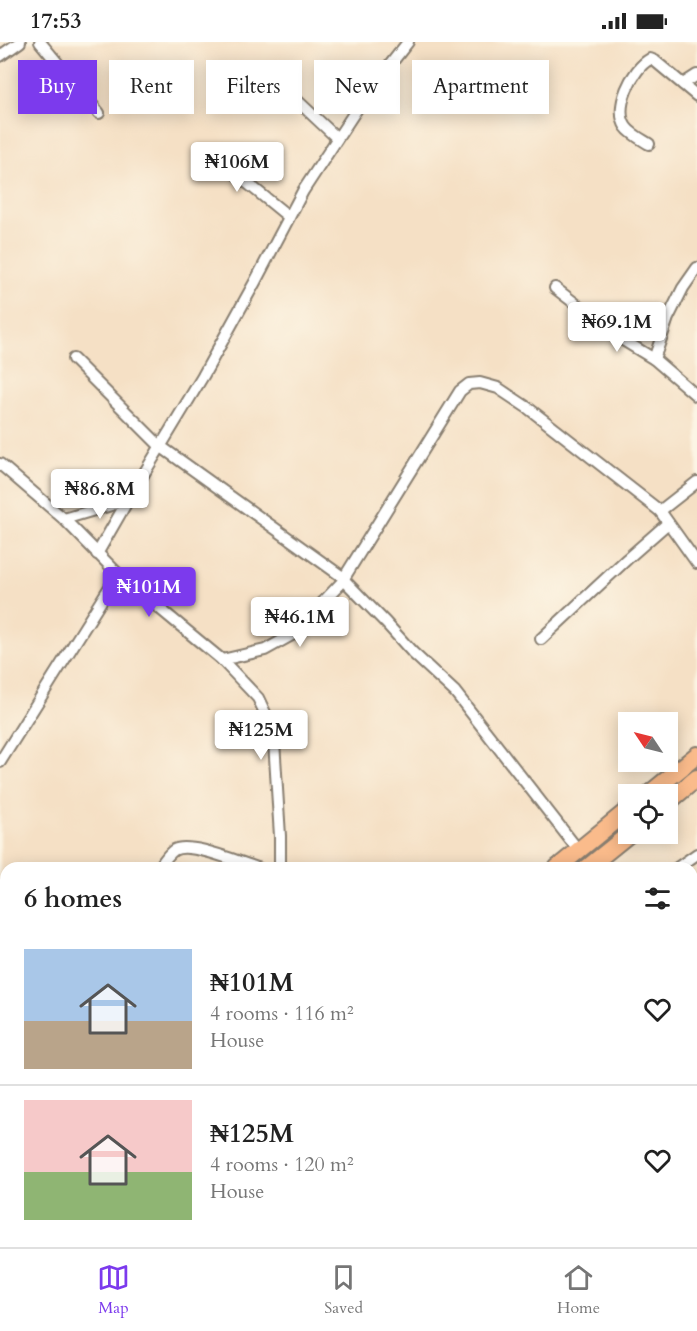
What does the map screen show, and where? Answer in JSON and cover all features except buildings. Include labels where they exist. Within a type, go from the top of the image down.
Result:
[{"type":"main road","points":[[661,784],[697,755]]},
{"type":"main road","points":[[678,794],[697,778]]},
{"type":"main road","points":[[565,862],[618,818]]},
{"type":"main road","points":[[594,862],[618,843]]},
{"type":"street","points":[[0,56],[20,42]]},
{"type":"street","points":[[40,42],[99,113]]},
{"type":"street","points":[[97,554],[203,376],[303,191],[364,98],[408,42]]},
{"type":"street","points":[[649,144],[627,129],[622,120],[621,109],[625,95],[638,69],[650,59],[655,60],[697,96]]},
{"type":"street","points":[[683,84],[697,75]]},
{"type":"street","points":[[302,105],[337,138]]},
{"type":"street","points":[[203,147],[289,217]]},
{"type":"street","points":[[654,359],[668,318],[682,288],[697,268]]},
{"type":"street","points":[[555,288],[623,340],[654,359],[697,396]]},
{"type":"street","points":[[74,359],[160,446],[344,579],[413,653],[455,692],[579,851]]},
{"type":"street","points":[[222,660],[265,650],[292,635],[344,579],[460,391],[469,384],[480,383],[498,388],[609,470],[660,511],[697,563]]},
{"type":"street","points":[[0,464],[64,519],[118,574],[222,660],[258,698],[267,717],[274,741],[280,862]]},
{"type":"street","points":[[660,511],[697,482]]},
{"type":"street","points":[[64,519],[128,500]]},
{"type":"street","points":[[541,639],[668,523]]},
{"type":"street","points":[[0,762],[118,574]]},
{"type":"street","points":[[163,862],[176,849],[187,847],[240,862]]}]
